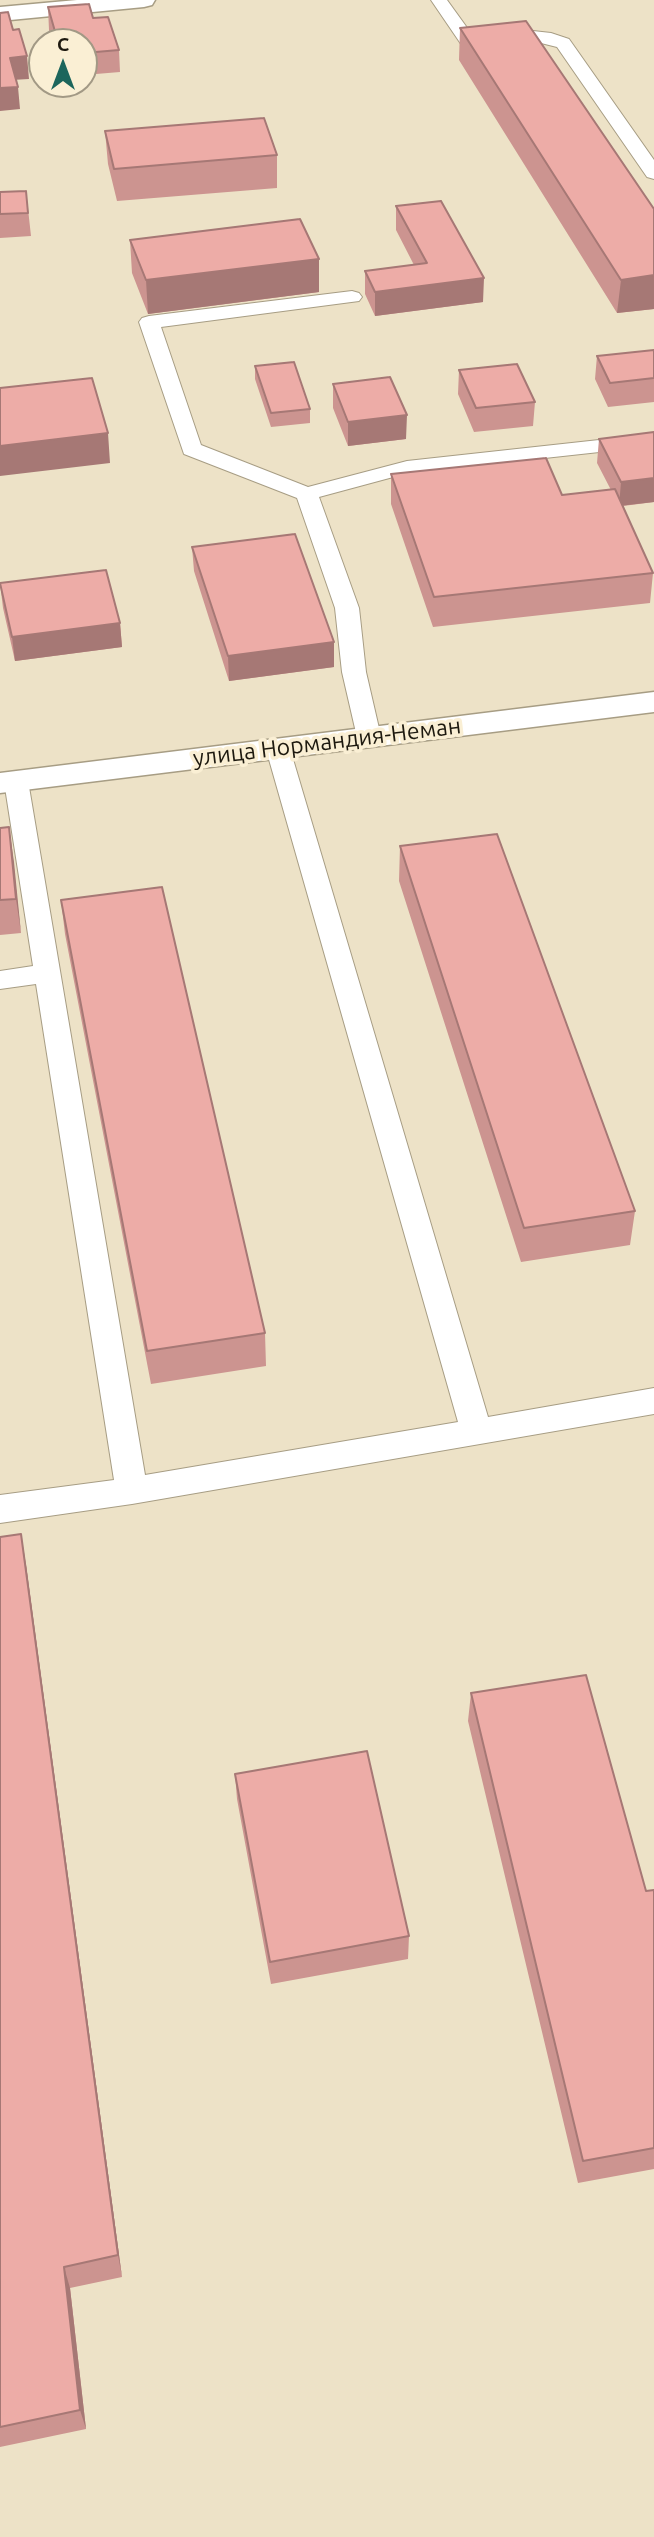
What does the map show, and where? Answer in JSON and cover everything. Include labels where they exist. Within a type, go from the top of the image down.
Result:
[{"type":"street","points":[[0,14],[145,0]]},
{"type":"street","name":"улица Нормандия-Неман","points":[[8,782],[654,702]]},
{"type":"lane","points":[[439,0],[460,34],[467,40],[478,42],[533,36],[551,38],[563,43],[654,173]]},
{"type":"lane","points":[[352,297],[149,322],[192,449],[307,494],[407,467],[654,440]]},
{"type":"lane","points":[[307,494],[347,608],[354,672],[369,737]]},
{"type":"lane","points":[[278,749],[476,1430]]},
{"type":"lane","points":[[8,782],[48,973],[132,1491]]},
{"type":"lane","points":[[0,980],[48,973]]},
{"type":"lane","points":[[0,1509],[132,1491],[654,1401]]},
{"type":"building","points":[[89,4],[93,18],[108,17],[119,50],[98,52],[98,28],[54,28],[48,7]]},
{"type":"building","points":[[8,12],[13,30],[19,29],[27,56],[10,58],[18,87],[0,88],[0,13]]},
{"type":"building","points":[[526,21],[654,209],[654,275],[621,280],[460,28]]},
{"type":"building","points":[[264,118],[277,155],[114,169],[105,131]]},
{"type":"building","points":[[26,191],[28,213],[0,214],[0,192]]},
{"type":"building","points":[[441,201],[484,278],[375,292],[365,271],[427,263],[396,206]]},
{"type":"building","points":[[300,219],[319,259],[146,280],[130,240]]},
{"type":"building","points":[[654,350],[654,378],[610,383],[597,356]]},
{"type":"building","points":[[294,362],[310,409],[271,413],[255,366]]},
{"type":"building","points":[[517,364],[535,402],[476,408],[459,370]]},
{"type":"building","points":[[390,377],[407,415],[348,422],[333,384]]},
{"type":"building","points":[[92,378],[108,433],[0,446],[0,388]]},
{"type":"building","points":[[654,432],[654,478],[621,482],[599,439]]},
{"type":"building","points":[[546,458],[562,495],[615,489],[653,573],[434,597],[391,474]]},
{"type":"building","points":[[295,534],[334,642],[228,656],[192,547]]},
{"type":"building","points":[[106,570],[120,623],[12,637],[0,583]]},
{"type":"building","points":[[9,827],[16,899],[0,900],[0,828]]},
{"type":"building","points":[[497,834],[635,1211],[524,1228],[400,846]]},
{"type":"building","points":[[162,887],[265,1333],[147,1351],[61,900]]},
{"type":"building","points":[[21,1534],[118,2255],[64,2267],[80,2410],[0,2427],[0,1537]]},
{"type":"building","points":[[586,1675],[646,1891],[654,1890],[654,2148],[583,2161],[471,1693]]},
{"type":"building","points":[[367,1751],[409,1936],[270,1962],[235,1774]]}]
